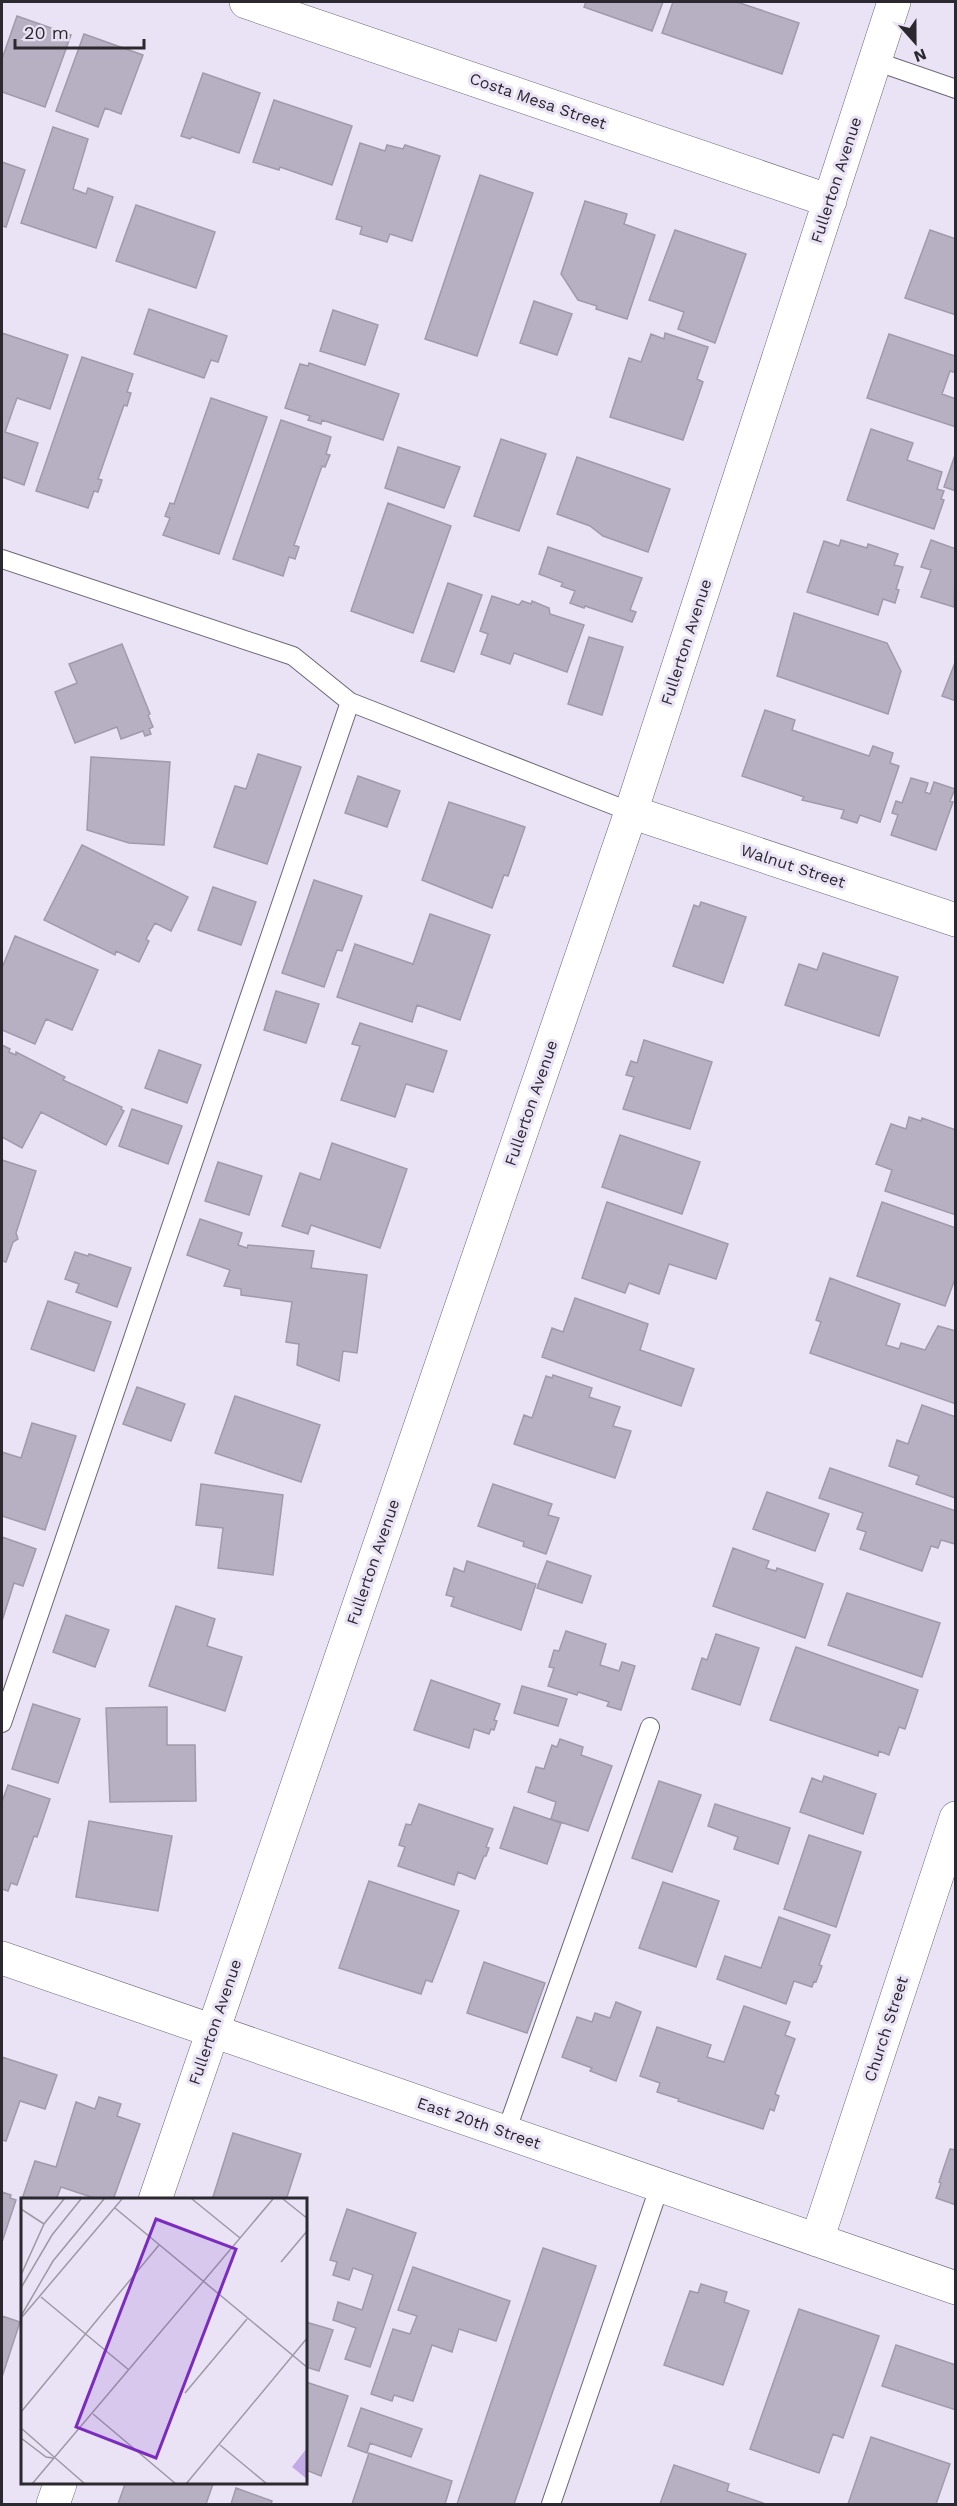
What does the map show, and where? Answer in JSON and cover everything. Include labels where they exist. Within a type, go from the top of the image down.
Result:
[{"type":"street","name":"Costa Mesa Street","points":[[246,2],[830,201]]},
{"type":"street","name":"Fullerton Avenue","points":[[156,2198],[631,812],[894,2]]},
{"type":"street","name":"Walnut Street","points":[[631,812],[956,920]]},
{"type":"street","name":"Church Street","points":[[817,2240],[956,1818]]},
{"type":"street","name":"East 20th Street","points":[[2,1958],[956,2288]]},
{"type":"street","points":[[53,2505],[60,2485]]},
{"type":"lane","points":[[875,61],[956,89]]},
{"type":"lane","points":[[2,559],[293,657],[350,702],[631,812]]},
{"type":"lane","points":[[2,1723],[350,702]]},
{"type":"lane","points":[[506,2132],[650,1727]]},
{"type":"lane","points":[[551,2505],[660,2185]]},
{"type":"building","points":[[586,2],[663,2],[652,31],[584,7]]},
{"type":"building","points":[[673,2],[737,2],[799,23],[782,74],[662,33]]},
{"type":"building","points":[[17,16],[71,35],[45,107],[2,92],[2,59]]},
{"type":"building","points":[[84,34],[143,55],[121,114],[105,108],[98,127],[56,111]]},
{"type":"building","points":[[203,73],[260,93],[239,153],[192,137],[190,139],[181,136]]},
{"type":"building","points":[[274,100],[352,126],[332,185],[280,167],[279,170],[253,162]]},
{"type":"building","points":[[53,127],[88,139],[73,189],[86,194],[88,188],[113,197],[96,248],[21,223]]},
{"type":"building","points":[[360,143],[385,151],[387,145],[403,149],[405,145],[440,156],[412,241],[390,234],[387,242],[360,234],[362,227],[336,219]]},
{"type":"building","points":[[2,162],[25,170],[6,227],[2,226]]},
{"type":"building","points":[[480,175],[533,193],[477,356],[425,339]]},
{"type":"building","points":[[585,201],[627,214],[624,224],[655,235],[627,319],[596,309],[597,306],[578,300],[561,274]]},
{"type":"building","points":[[136,205],[215,232],[196,288],[116,261]]},
{"type":"building","points":[[675,230],[746,254],[715,343],[678,329],[684,312],[649,300]]},
{"type":"building","points":[[930,230],[956,239],[956,315],[905,298]]},
{"type":"building","points":[[534,301],[572,314],[557,355],[520,343]]},
{"type":"building","points":[[149,309],[227,336],[218,362],[211,360],[204,378],[134,354]]},
{"type":"building","points":[[333,310],[378,325],[365,365],[320,351]]},
{"type":"building","points":[[2,333],[68,355],[50,409],[17,398],[5,432],[38,443],[24,485],[2,477]]},
{"type":"building","points":[[665,333],[708,347],[697,379],[703,382],[683,440],[610,417],[629,358],[641,362],[651,334],[664,339]]},
{"type":"building","points":[[889,334],[955,356],[956,373],[950,371],[942,394],[956,399],[956,427],[867,398]]},
{"type":"building","points":[[82,357],[133,374],[127,392],[131,393],[127,406],[124,405],[98,479],[102,480],[98,492],[94,491],[88,508],[36,491]]},
{"type":"building","points":[[309,363],[399,394],[383,440],[322,420],[321,424],[308,420],[310,416],[285,408],[300,364],[308,366]]},
{"type":"building","points":[[211,398],[267,417],[219,554],[163,535],[170,518],[165,516],[170,503],[174,504]]},
{"type":"building","points":[[281,420],[331,437],[326,454],[330,455],[325,467],[322,466],[294,545],[299,547],[295,559],[289,557],[283,576],[233,559]]},
{"type":"building","points":[[871,429],[913,443],[907,460],[942,472],[937,489],[944,491],[941,499],[944,500],[934,529],[847,500]]},
{"type":"building","points":[[501,439],[546,454],[519,531],[474,516]]},
{"type":"building","points":[[398,447],[460,467],[444,508],[385,488]]},
{"type":"building","points":[[956,452],[956,491],[944,487]]},
{"type":"building","points":[[577,457],[670,489],[648,552],[603,536],[590,526],[557,514]]},
{"type":"building","points":[[388,503],[451,526],[413,633],[351,611]]},
{"type":"building","points":[[841,540],[867,548],[868,544],[898,554],[894,565],[903,567],[896,589],[899,590],[895,603],[883,599],[878,615],[807,592],[824,541],[839,546]]},
{"type":"building","points":[[931,540],[956,549],[954,607],[921,597],[931,570],[921,567]]},
{"type":"building","points":[[548,547],[642,578],[630,610],[636,612],[632,622],[570,603],[575,591],[561,586],[563,583],[539,574]]},
{"type":"building","points":[[448,583],[482,595],[454,672],[421,661]]},
{"type":"building","points":[[492,596],[519,605],[522,601],[531,604],[532,601],[549,608],[550,614],[584,625],[567,672],[514,653],[510,664],[481,654],[488,634],[480,631]]},
{"type":"building","points":[[794,613],[887,643],[901,671],[888,714],[777,676]]},
{"type":"building","points":[[589,637],[623,647],[602,715],[568,704]]},
{"type":"building","points":[[122,644],[150,714],[148,715],[153,727],[149,729],[151,734],[145,736],[143,731],[121,739],[117,727],[75,743],[55,692],[77,683],[69,664]]},
{"type":"building","points":[[956,660],[956,701],[942,696]]},
{"type":"building","points":[[765,710],[795,720],[792,730],[869,756],[873,746],[893,753],[890,763],[899,766],[880,822],[860,815],[857,823],[841,818],[844,810],[802,800],[804,797],[742,776]]},
{"type":"building","points":[[258,754],[301,767],[267,864],[214,847],[235,786],[246,789]]},
{"type":"building","points":[[91,757],[170,762],[164,845],[129,843],[87,830]]},
{"type":"building","points":[[358,776],[400,791],[387,827],[345,813]]},
{"type":"building","points":[[911,778],[928,783],[925,792],[930,794],[934,782],[955,789],[950,801],[953,802],[936,850],[891,835],[898,815],[892,813],[896,801],[902,803]]},
{"type":"building","points":[[449,802],[525,827],[508,876],[504,875],[492,908],[422,880]]},
{"type":"building","points":[[82,845],[188,897],[171,931],[155,923],[146,939],[149,941],[139,962],[116,951],[115,955],[44,920]]},
{"type":"building","points":[[314,880],[362,896],[342,951],[337,950],[324,987],[282,973]]},
{"type":"building","points":[[213,887],[256,902],[241,945],[198,930]]},
{"type":"building","points":[[701,902],[746,917],[723,983],[673,966],[694,905],[699,907]]},
{"type":"building","points":[[430,914],[490,935],[460,1020],[417,1005],[412,1022],[337,997],[355,944],[413,964]]},
{"type":"building","points":[[15,936],[98,970],[72,1030],[46,1019],[35,1044],[2,1030],[2,968]]},
{"type":"building","points":[[823,953],[898,977],[879,1036],[785,1005],[799,964],[817,970]]},
{"type":"building","points":[[276,991],[319,1004],[306,1043],[264,1030]]},
{"type":"building","points":[[360,1023],[447,1051],[433,1092],[406,1084],[395,1117],[341,1100],[360,1046],[352,1044]]},
{"type":"building","points":[[644,1040],[712,1062],[690,1129],[623,1109],[634,1077],[626,1075],[631,1061],[637,1063]]},
{"type":"building","points":[[2,1045],[10,1049],[9,1052],[16,1055],[16,1052],[65,1077],[63,1080],[122,1107],[124,1111],[106,1145],[41,1112],[22,1148],[2,1137]]},
{"type":"building","points":[[159,1050],[201,1065],[187,1103],[145,1088]]},
{"type":"building","points":[[132,1109],[182,1126],[168,1164],[119,1146]]},
{"type":"building","points":[[909,1117],[921,1121],[922,1118],[956,1130],[956,1215],[885,1191],[892,1170],[876,1164],[891,1124],[906,1129]]},
{"type":"building","points":[[620,1135],[700,1162],[682,1214],[602,1187]]},
{"type":"building","points":[[332,1143],[407,1169],[380,1248],[311,1225],[308,1234],[282,1226],[300,1173],[320,1180]]},
{"type":"building","points":[[2,1160],[36,1171],[16,1233],[18,1239],[13,1242],[6,1262],[2,1261]]},
{"type":"building","points":[[218,1162],[262,1176],[249,1215],[205,1201]]},
{"type":"building","points":[[607,1202],[728,1244],[716,1279],[669,1264],[659,1294],[629,1283],[625,1293],[582,1278]]},
{"type":"building","points":[[882,1202],[956,1228],[956,1276],[945,1306],[857,1276]]},
{"type":"building","points":[[200,1219],[242,1233],[238,1245],[247,1248],[248,1245],[314,1251],[311,1268],[367,1275],[357,1353],[343,1351],[339,1381],[297,1365],[299,1344],[286,1342],[292,1302],[241,1295],[241,1289],[224,1286],[230,1270],[187,1255]]},
{"type":"building","points":[[75,1252],[88,1256],[89,1254],[131,1268],[117,1307],[76,1292],[79,1284],[65,1279]]},
{"type":"building","points":[[830,1278],[900,1304],[886,1345],[899,1349],[901,1343],[925,1350],[938,1326],[956,1331],[956,1404],[810,1353],[821,1322],[816,1320]]},
{"type":"building","points":[[575,1298],[648,1324],[640,1350],[694,1369],[681,1406],[542,1357],[552,1328],[563,1332]]},
{"type":"building","points":[[48,1301],[111,1322],[94,1371],[31,1349]]},
{"type":"building","points":[[553,1375],[592,1388],[589,1397],[620,1407],[613,1426],[631,1431],[615,1478],[514,1444],[524,1415],[532,1418],[546,1376],[552,1378]]},
{"type":"building","points":[[137,1387],[185,1404],[171,1441],[123,1424]]},
{"type":"building","points":[[235,1396],[320,1425],[301,1482],[215,1453]]},
{"type":"building","points":[[922,1405],[956,1417],[955,1498],[916,1484],[919,1476],[889,1466],[897,1440],[908,1444]]},
{"type":"building","points":[[32,1423],[76,1436],[45,1530],[2,1516],[2,1452],[21,1458]]},
{"type":"building","points":[[830,1468],[956,1511],[955,1544],[941,1540],[938,1548],[931,1546],[922,1571],[860,1549],[866,1532],[857,1529],[863,1513],[819,1498]]},
{"type":"building","points":[[201,1484],[283,1495],[273,1575],[218,1568],[223,1528],[196,1525]]},
{"type":"building","points":[[493,1484],[552,1504],[548,1515],[559,1518],[546,1554],[523,1546],[524,1542],[478,1526]]},
{"type":"building","points":[[767,1492],[829,1514],[815,1551],[753,1529]]},
{"type":"building","points":[[2,1537],[36,1549],[23,1586],[14,1583],[2,1621]]},
{"type":"building","points":[[733,1548],[769,1561],[766,1568],[776,1571],[777,1568],[823,1584],[805,1638],[713,1606]]},
{"type":"building","points":[[467,1561],[536,1584],[521,1630],[451,1606],[454,1597],[446,1595],[454,1568],[464,1572]]},
{"type":"building","points":[[547,1561],[591,1576],[582,1603],[537,1588]]},
{"type":"building","points":[[847,1593],[940,1623],[922,1677],[828,1645]]},
{"type":"building","points":[[176,1606],[215,1619],[207,1646],[242,1657],[225,1711],[149,1686]]},
{"type":"building","points":[[66,1615],[109,1630],[95,1667],[53,1652]]},
{"type":"building","points":[[566,1631],[606,1644],[600,1665],[619,1671],[622,1662],[635,1666],[621,1710],[607,1706],[609,1702],[578,1692],[577,1695],[548,1686],[554,1668],[549,1667],[554,1650],[559,1651]]},
{"type":"building","points":[[716,1634],[759,1648],[740,1705],[692,1689],[702,1658],[707,1660]]},
{"type":"building","points":[[796,1647],[918,1690],[905,1729],[899,1727],[889,1755],[879,1751],[878,1756],[770,1720]]},
{"type":"building","points":[[431,1680],[500,1704],[494,1720],[497,1721],[494,1730],[491,1729],[489,1734],[474,1729],[469,1748],[414,1730]]},
{"type":"building","points":[[522,1686],[567,1699],[558,1726],[514,1713]]},
{"type":"building","points":[[33,1704],[80,1719],[58,1783],[12,1769]]},
{"type":"building","points":[[167,1707],[167,1745],[195,1745],[196,1801],[110,1802],[106,1708]]},
{"type":"building","points":[[560,1739],[583,1747],[581,1755],[612,1766],[588,1831],[551,1819],[556,1802],[528,1792],[536,1767],[544,1769],[552,1745],[557,1747]]},
{"type":"building","points":[[824,1776],[876,1794],[863,1834],[800,1812],[812,1778],[822,1782]]},
{"type":"building","points":[[659,1781],[701,1795],[672,1872],[632,1858]]},
{"type":"building","points":[[8,1785],[50,1799],[17,1885],[11,1883],[8,1891],[2,1889],[2,1802]]},
{"type":"building","points":[[419,1804],[493,1829],[486,1847],[489,1848],[475,1879],[458,1872],[454,1885],[398,1866],[405,1847],[399,1845],[406,1824],[411,1825]]},
{"type":"building","points":[[715,1804],[790,1828],[778,1864],[734,1849],[738,1837],[708,1826]]},
{"type":"building","points":[[514,1807],[561,1823],[547,1864],[500,1848]]},
{"type":"building","points":[[89,1821],[172,1836],[158,1911],[76,1897]]},
{"type":"building","points":[[809,1835],[861,1852],[836,1927],[784,1909]]},
{"type":"building","points":[[369,1881],[459,1911],[432,1982],[426,1980],[421,1994],[339,1968]]},
{"type":"building","points":[[663,1882],[719,1901],[696,1967],[639,1948]]},
{"type":"building","points":[[779,1917],[830,1935],[819,1965],[822,1966],[812,1987],[794,1981],[786,2004],[717,1979],[725,1956],[761,1968]]},
{"type":"building","points":[[484,1962],[545,1983],[527,2033],[467,2013]]},
{"type":"building","points":[[616,2002],[641,2012],[616,2081],[590,2071],[592,2068],[562,2057],[577,2017],[592,2022],[595,2013],[610,2018]]},
{"type":"building","points":[[744,2006],[790,2022],[785,2035],[795,2039],[775,2094],[779,2096],[774,2111],[770,2109],[763,2129],[657,2092],[660,2083],[640,2076],[657,2027],[711,2045],[707,2057],[724,2062]]},
{"type":"building","points":[[2,2057],[57,2075],[45,2109],[20,2101],[6,2141],[2,2140]]},
{"type":"building","points":[[99,2097],[121,2104],[117,2116],[140,2124],[114,2198],[94,2198],[61,2187],[57,2198],[22,2198],[35,2161],[56,2167],[76,2102],[95,2109]]},
{"type":"building","points":[[233,2133],[301,2154],[287,2198],[213,2198]]},
{"type":"building","points":[[950,2149],[956,2150],[956,2205],[936,2198]]},
{"type":"building","points":[[2,2192],[11,2195],[10,2198],[16,2200],[2,2242]]},
{"type":"building","points":[[347,2209],[416,2233],[370,2367],[345,2359],[356,2328],[333,2320],[338,2302],[362,2310],[373,2275],[353,2268],[349,2280],[333,2275],[337,2262],[330,2260]]},
{"type":"building","points":[[543,2248],[596,2266],[514,2504],[457,2504]]},
{"type":"building","points":[[413,2267],[510,2301],[496,2341],[459,2329],[452,2352],[432,2345],[413,2401],[394,2395],[392,2401],[371,2394],[393,2329],[410,2334],[417,2316],[398,2310]]},
{"type":"building","points":[[701,2284],[727,2292],[724,2302],[749,2311],[723,2385],[664,2365],[690,2291],[698,2293]]},
{"type":"building","points":[[799,2309],[879,2336],[843,2438],[833,2434],[819,2473],[750,2449]]},
{"type":"building","points":[[2,2316],[20,2322],[2,2377]]},
{"type":"building","points":[[308,2323],[333,2330],[319,2371],[308,2368]]},
{"type":"building","points":[[896,2345],[956,2365],[956,2410],[882,2386]]},
{"type":"building","points":[[308,2383],[348,2396],[321,2476],[308,2471]]},
{"type":"building","points":[[361,2408],[422,2429],[411,2457],[370,2443],[367,2453],[348,2446]]},
{"type":"building","points":[[871,2437],[950,2464],[936,2504],[848,2504]]},
{"type":"building","points":[[369,2453],[452,2481],[445,2504],[352,2504]]},
{"type":"building","points":[[674,2465],[729,2484],[727,2491],[766,2504],[660,2504]]},
{"type":"building","points":[[125,2485],[213,2485],[206,2504],[118,2504]]},
{"type":"building","points":[[236,2488],[272,2501],[271,2504],[231,2504]]}]
